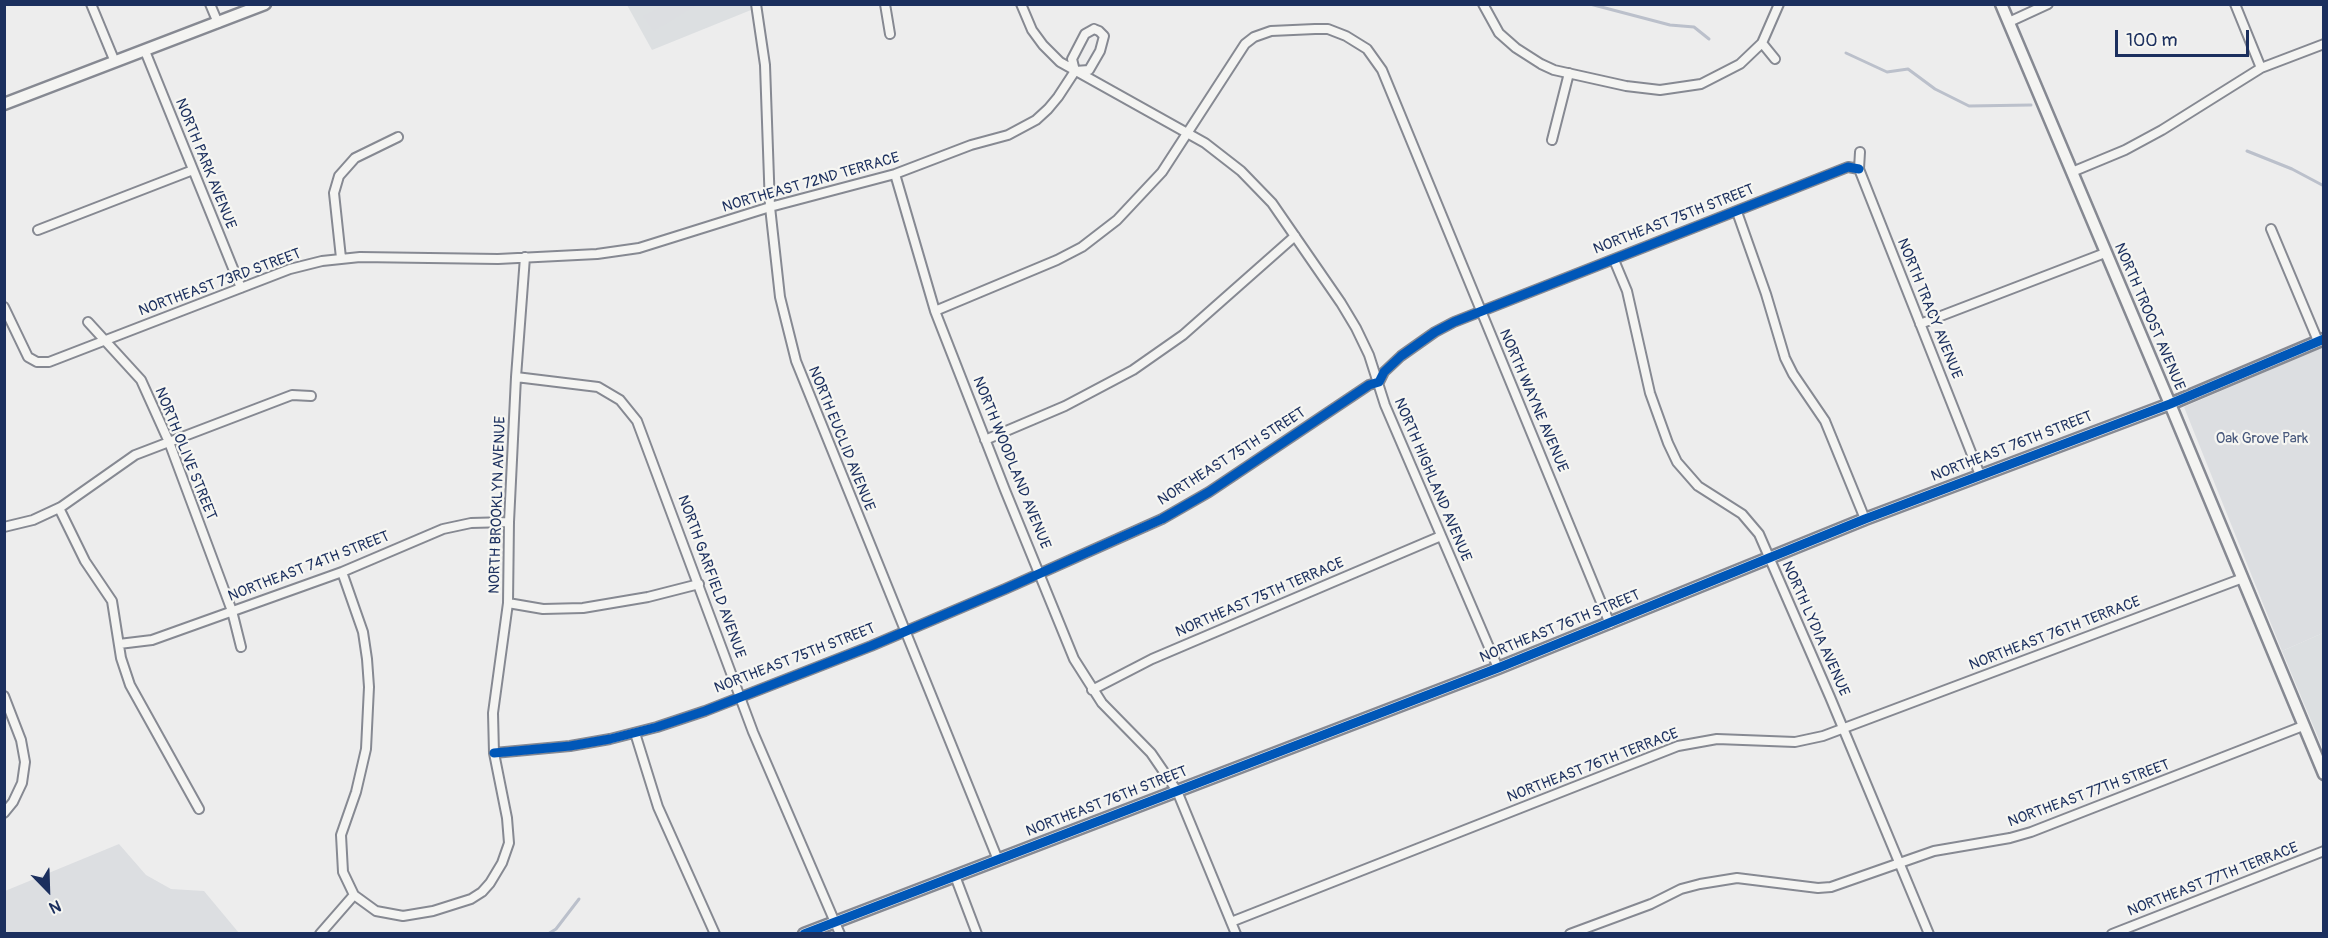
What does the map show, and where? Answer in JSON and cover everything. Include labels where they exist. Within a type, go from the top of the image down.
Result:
[{"type":"street","points":[[91,4],[115,62]]},
{"type":"street","points":[[210,4],[218,23]]},
{"type":"street","points":[[4,104],[265,4]]},
{"type":"street","name":"NORTH EUCLID AVENUE","points":[[756,4],[765,65],[770,207],[780,297],[796,361],[998,860]]},
{"type":"street","points":[[885,4],[890,34]]},
{"type":"street","name":"NORTH HIGHLAND AVENUE","points":[[1021,4],[1032,30],[1060,62],[1188,132],[1241,171],[1272,203],[1356,328],[1379,382],[1385,405],[1498,668]]},
{"type":"street","points":[[1483,4],[1499,33],[1516,48],[1541,64],[1569,73],[1646,90],[1673,90],[1701,84],[1728,72],[1762,43],[1779,4]]},
{"type":"street","name":"NORTH TROOST AVENUE","points":[[2001,4],[2324,774]]},
{"type":"street","points":[[2009,22],[2048,4]]},
{"type":"street","points":[[2235,4],[2261,68]]},
{"type":"street","name":"NORTH WAYNE AVENUE","points":[[1188,132],[1245,44],[1254,37],[1271,30],[1328,29],[1347,36],[1367,49],[1382,70],[1610,624]]},
{"type":"street","points":[[1094,30],[1099,31],[1104,36],[1100,51],[1089,70],[1075,71],[1072,59],[1085,34],[1094,30]]},
{"type":"street","points":[[1762,43],[1775,59]]},
{"type":"street","points":[[2072,172],[2125,150],[2261,68],[2324,44]]},
{"type":"street","name":"NORTH PARK AVENUE","points":[[145,51],[241,288]]},
{"type":"street","name":"NORTHEAST 72ND TERRACE","points":[[525,257],[597,254],[639,248],[770,207],[895,174],[1022,128],[1048,109],[1068,84],[1075,71]]},
{"type":"street","points":[[1552,140],[1569,73]]},
{"type":"street","points":[[935,311],[1057,260],[1100,234],[1149,188],[1188,132]]},
{"type":"street","points":[[341,258],[334,194],[339,176],[355,158],[398,136]]},
{"type":"street","name":"NORTH TRACY AVENUE","points":[[1860,152],[1859,170],[1980,475]]},
{"type":"street","name":"NORTHEAST 75TH STREET","points":[[494,753],[570,746],[635,733],[740,697],[904,632],[1039,574],[1181,508],[1369,385],[1379,382],[1384,372],[1401,356],[1435,332],[1480,310],[1614,260],[1848,167],[1859,170]]},
{"type":"street","points":[[38,230],[193,170]]},
{"type":"street","name":"NORTH WOODLAND AVENUE","points":[[895,174],[935,311],[1074,659],[1092,690],[1151,753],[1177,791],[1236,933]]},
{"type":"street","points":[[1737,212],[1766,294],[1785,358],[1793,374],[1825,421],[1865,519]]},
{"type":"street","points":[[2271,229],[2321,340]]},
{"type":"street","points":[[985,440],[1065,406],[1133,370],[1183,335],[1295,237]]},
{"type":"street","points":[[1920,324],[2105,253]]},
{"type":"street","name":"NORTHEAST 73RD STREET","points":[[4,307],[28,357],[37,362],[49,362],[290,269],[341,258],[525,257]]},
{"type":"street","name":"NORTH BROOKLYN AVENUE","points":[[354,895],[369,907],[385,914],[403,916],[433,911],[482,892],[495,876],[508,852],[509,830],[494,753],[493,713],[508,603],[509,522],[516,377],[525,257]]},
{"type":"street","name":"NORTH LYDIA AVENUE","points":[[1614,260],[1631,305],[1650,393],[1659,422],[1677,462],[1698,486],[1732,506],[1759,534],[1929,933]]},
{"type":"street","name":"NORTH OLIVE STREET","points":[[88,322],[141,380],[169,442],[232,611],[241,647]]},
{"type":"street","name":"NORTHEAST 76TH STREET","points":[[804,933],[1498,668],[1865,519],[2170,404],[2321,340]]},
{"type":"street","name":"NORTH GARFIELD AVENUE","points":[[516,377],[598,387],[609,392],[630,410],[638,421],[762,754],[840,933]]},
{"type":"street","points":[[4,527],[33,520],[59,508],[129,458],[292,394],[311,396]]},
{"type":"street","points":[[59,508],[85,561],[112,602],[125,672],[130,685],[199,809]]},
{"type":"street","name":"NORTHEAST 74TH STREET","points":[[119,644],[152,640],[342,572],[443,529],[471,523],[509,522]]},
{"type":"street","name":"NORTHEAST 75TH TERRACE","points":[[1092,690],[1152,659],[1441,536]]},
{"type":"street","points":[[320,933],[354,895],[343,872],[341,835],[356,792],[366,749],[368,659],[363,632],[342,572]]},
{"type":"street","name":"NORTHEAST 76TH TERRACE","points":[[1231,922],[1678,746],[1717,740],[1795,742],[1823,736],[2243,578]]},
{"type":"street","points":[[508,603],[543,609],[583,608],[648,597],[699,584]]},
{"type":"street","points":[[4,696],[21,740],[25,762],[22,783],[13,802],[4,813]]},
{"type":"street","name":"NORTHEAST 77TH STREET","points":[[1570,933],[1651,904],[1681,889],[1700,884],[1737,878],[1818,888],[1831,887],[1934,851],[2010,838],[2031,832],[2303,726]]},
{"type":"street","points":[[635,733],[658,807],[715,933]]},
{"type":"street","name":"NORTHEAST 77TH TERRACE","points":[[2112,933],[2324,851]]},
{"type":"street","points":[[955,876],[977,933]]},
{"type":"shaded area","points":[[750,4],[751,10],[652,50],[627,5]]},
{"type":"shaded area","points":[[2323,633],[2323,749],[2282,651]]},
{"type":"green space","points":[[666,4],[697,5],[654,31],[643,16]]},
{"type":"green space","name":"Oak Grove Park","points":[[2323,347],[2323,633],[2282,651],[2184,407]]},
{"type":"green space","points":[[119,844],[146,875],[171,889],[204,891],[239,933],[5,933],[5,891]]},
{"type":"waterway","points":[[1590,4],[1670,25],[1694,27],[1709,39]]},
{"type":"waterway","points":[[1846,53],[1887,72],[1908,69],[1935,89],[1969,106],[2031,105]]},
{"type":"waterway","points":[[2247,151],[2292,169],[2324,186]]},
{"type":"waterway","points":[[548,934],[556,929],[579,899]]},
{"type":"cycle path","points":[[494,753],[570,746],[657,727],[705,711],[871,646],[1005,589],[1162,519],[1209,492],[1369,385],[1379,382],[1384,372],[1401,356],[1435,332],[1454,322],[1848,167],[1859,169]]},
{"type":"cycle path","points":[[804,934],[1498,668],[1865,519],[2170,404],[2324,339]]}]
